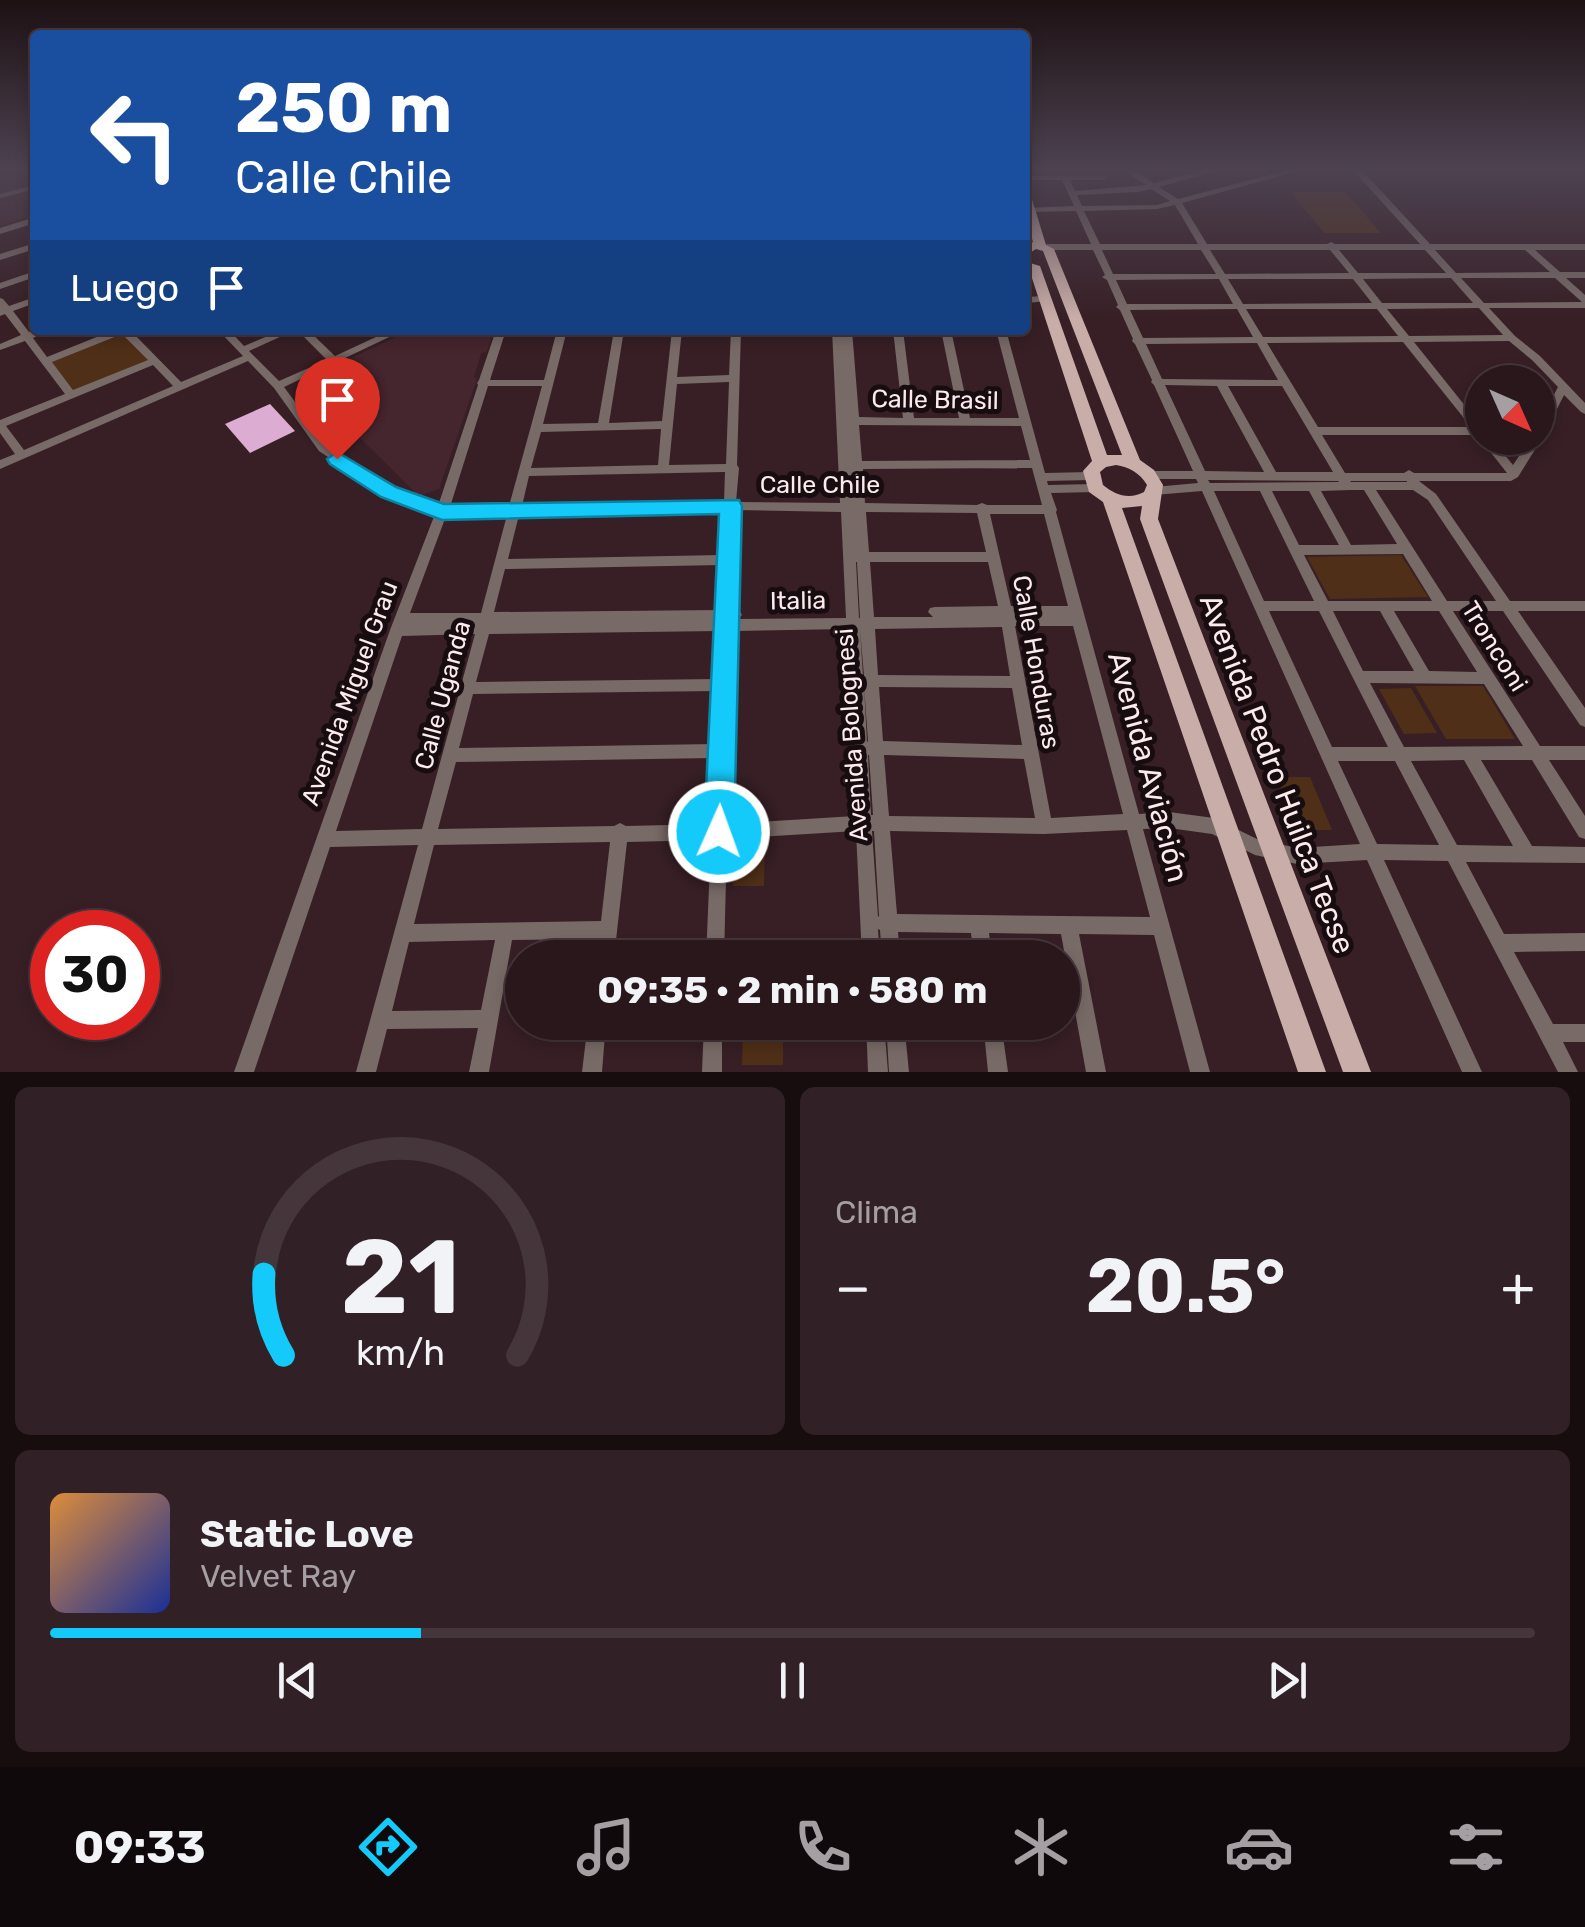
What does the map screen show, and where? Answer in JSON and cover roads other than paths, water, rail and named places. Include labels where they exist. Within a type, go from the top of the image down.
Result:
[{"type":"main road","points":[[1030,226],[1046,299],[1099,482],[1230,832],[1312,1072]]},
{"type":"main road","points":[[1034,253],[1133,463],[1152,487],[1129,504],[1099,482]]},
{"type":"main road","points":[[1099,482],[1116,460],[1133,463]]},
{"type":"main road","name":"Avenida Pedro Huilca Tecse","points":[[1152,487],[1149,519],[1357,1072]]},
{"type":"street","points":[[1081,219],[1472,1072]]},
{"type":"street","points":[[1186,219],[1345,481]]},
{"type":"street","points":[[1402,219],[1511,338],[1585,410]]},
{"type":"street","points":[[0,225],[30,221]]},
{"type":"street","points":[[1034,253],[1093,244],[1585,247]]},
{"type":"street","points":[[1330,244],[1465,412]]},
{"type":"street","points":[[1526,246],[1585,302]]},
{"type":"street","points":[[0,257],[30,248]]},
{"type":"street","points":[[0,286],[30,276]]},
{"type":"street","points":[[1107,277],[1585,276]]},
{"type":"street","points":[[1030,300],[1046,299]]},
{"type":"street","points":[[30,301],[2,308],[70,396]]},
{"type":"street","points":[[1121,307],[1484,307],[1585,302]]},
{"type":"street","points":[[0,347],[32,335]]},
{"type":"street","points":[[46,361],[111,335]]},
{"type":"street","points":[[129,335],[180,387]]},
{"type":"street","name":"Calle Chile","points":[[227,335],[278,386],[309,431],[337,459],[388,492],[442,512],[731,506],[1051,510]]},
{"type":"street","points":[[0,465],[180,387],[281,335]]},
{"type":"street","points":[[307,335],[334,360]]},
{"type":"street","points":[[278,386],[388,335]]},
{"type":"street","name":"Avenida Miguel Grau","points":[[244,1072],[399,624],[442,512],[499,335]]},
{"type":"street","name":"Calle Uganda","points":[[366,1072],[561,335]]},
{"type":"street","points":[[603,426],[618,335]]},
{"type":"street","points":[[663,470],[677,335]]},
{"type":"street","points":[[716,940],[736,335]]},
{"type":"street","name":"Avenida Bolognesi","points":[[839,335],[849,421]]},
{"type":"street","name":"Avenida Bolognesi","points":[[847,335],[853,507],[879,923],[876,940]]},
{"type":"street","points":[[899,335],[909,422]]},
{"type":"street","points":[[947,335],[965,422]]},
{"type":"street","name":"Avenida Aviación","points":[[1003,335],[1200,1072]]},
{"type":"street","points":[[1137,341],[1511,338]]},
{"type":"street","points":[[22,456],[0,425],[155,361]]},
{"type":"street","points":[[672,381],[735,378]]},
{"type":"street","points":[[1156,382],[1286,383]]},
{"type":"street","points":[[482,383],[548,383]]},
{"type":"street","points":[[1221,383],[1296,550],[1359,677],[1568,1072]]},
{"type":"street","points":[[1555,402],[1563,387]]},
{"type":"street","name":"Calle Brasil","points":[[849,421],[1025,422]]},
{"type":"street","points":[[536,428],[668,424]]},
{"type":"street","points":[[1315,431],[1465,434]]},
{"type":"street","points":[[1499,455],[1514,474]]},
{"type":"street","points":[[1152,487],[1202,481],[1507,478],[1526,455]]},
{"type":"street","points":[[852,465],[1099,482]]},
{"type":"street","points":[[524,472],[733,468]]},
{"type":"street","points":[[1268,481],[1313,487],[1345,481],[1367,486],[1412,480],[1432,497],[1585,720]]},
{"type":"street","name":"Tronconi","points":[[1367,486],[1585,831]]},
{"type":"street","points":[[1313,487],[1348,550]]},
{"type":"street","name":"Calle Honduras","points":[[982,508],[1044,826]]},
{"type":"street","points":[[1296,550],[1408,549]]},
{"type":"street","points":[[858,557],[994,558]]},
{"type":"street","points":[[501,564],[728,560]]},
{"type":"street","points":[[1260,606],[1585,606]]},
{"type":"street","points":[[1384,606],[1424,676]]},
{"type":"street","name":"Italia","points":[[399,624],[1078,616]]},
{"type":"street","points":[[1359,677],[1488,678]]},
{"type":"street","points":[[865,681],[1018,682]]},
{"type":"street","points":[[468,688],[724,685]]},
{"type":"street","points":[[868,748],[1031,752]]},
{"type":"street","points":[[450,755],[722,750]]},
{"type":"street","points":[[1327,754],[1585,753]]},
{"type":"street","points":[[1468,754],[1528,855]]},
{"type":"street","points":[[324,839],[719,832],[873,823],[1044,826],[1192,820],[1230,832],[1276,854],[1585,855]]},
{"type":"street","points":[[607,940],[620,831]]},
{"type":"street","points":[[879,923],[1162,926]]},
{"type":"street","name":"Avenida Bolognesi","points":[[879,923],[885,940]]},
{"type":"street","points":[[979,924],[981,940]]},
{"type":"street","points":[[1068,925],[1096,1072]]},
{"type":"street","points":[[403,933],[608,930]]},
{"type":"street","points":[[478,1072],[505,932]]},
{"type":"street","points":[[1500,943],[1585,942]]},
{"type":"street","points":[[380,1020],[488,1019]]},
{"type":"street","points":[[1548,1033],[1585,1034]]},
{"type":"street","points":[[592,1072],[596,1040]]},
{"type":"street","points":[[712,1072],[713,1040]]},
{"type":"street","points":[[876,1040],[878,1072]]},
{"type":"street","points":[[897,1040],[899,1072]]},
{"type":"street","points":[[994,1040],[998,1072]]}]
